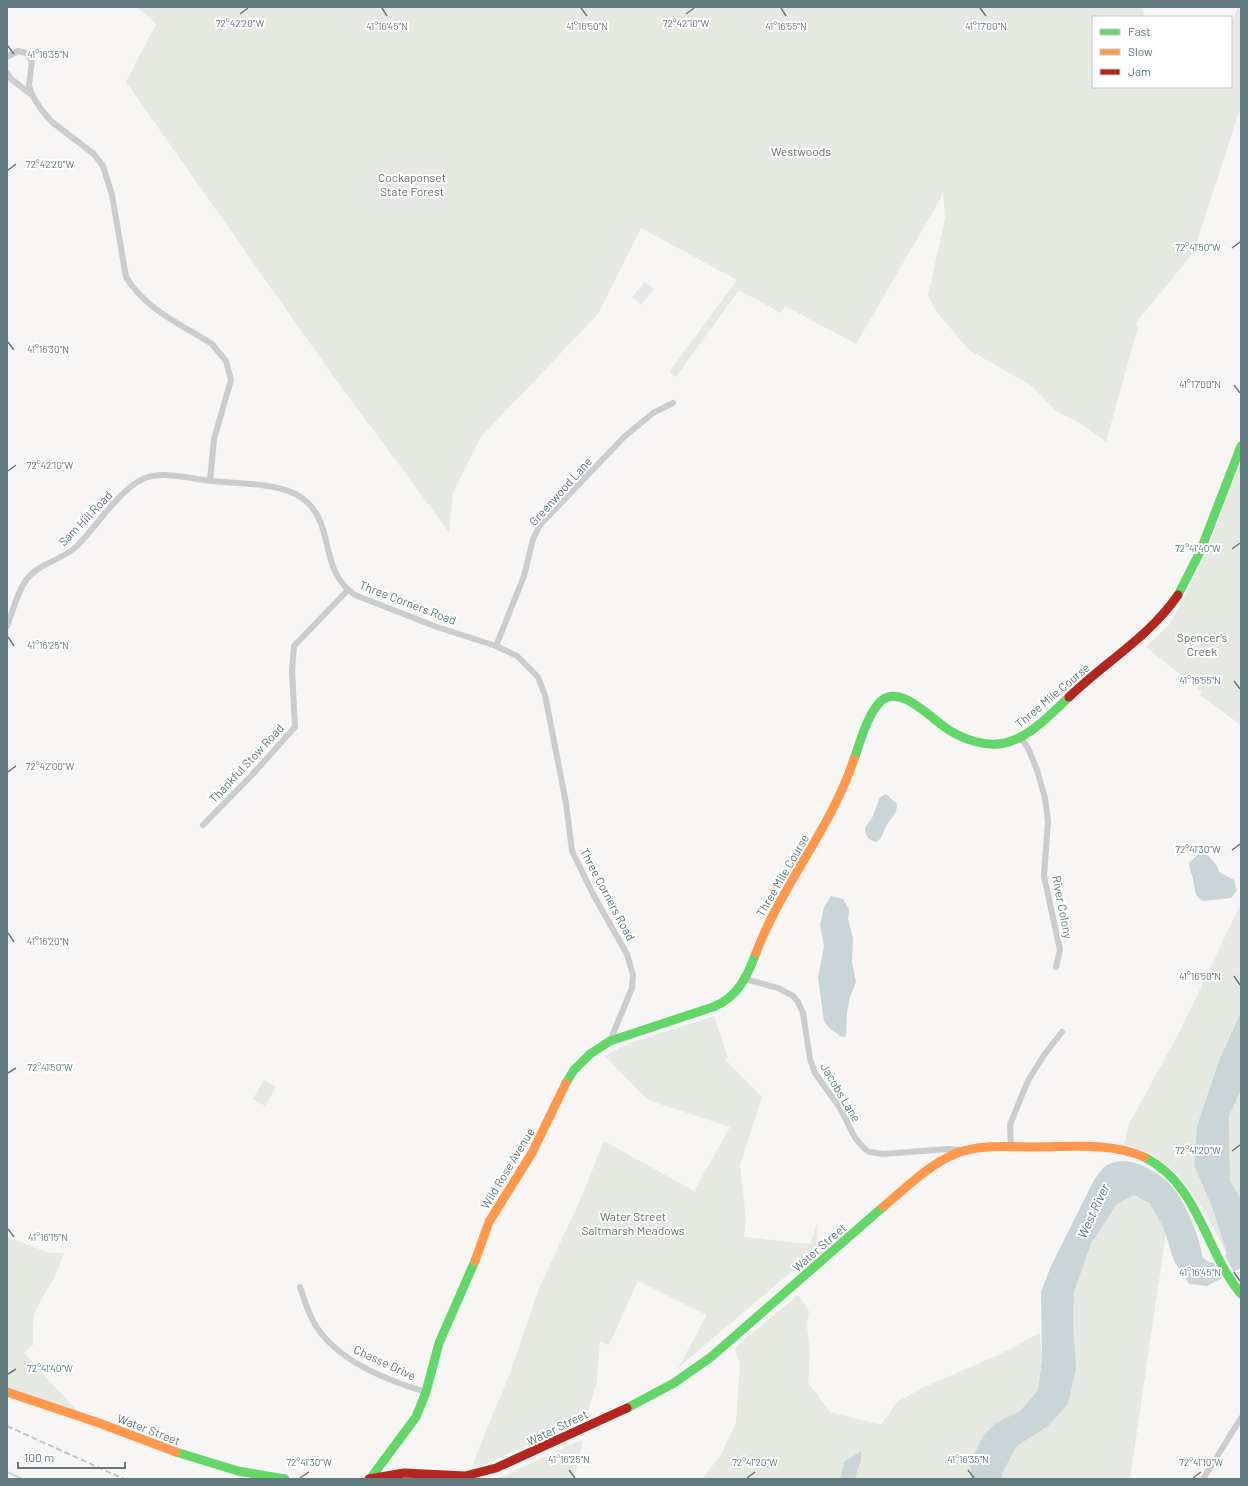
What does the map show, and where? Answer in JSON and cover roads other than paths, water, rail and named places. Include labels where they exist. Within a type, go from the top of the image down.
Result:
[{"type":"street","points":[[7,57],[18,51],[28,55],[32,61],[29,85],[32,95]]},
{"type":"street","points":[[7,73],[10,79],[32,95],[52,122],[94,154],[103,166],[112,195],[126,277],[134,289],[150,305],[212,344],[220,352],[228,366],[231,380],[214,439],[210,480]]},
{"type":"street","name":"Greenwood Lane","points":[[496,646],[524,576],[533,539],[540,525],[624,437],[653,413],[673,403]]},
{"type":"street","name":"Three Mile Course","points":[[745,979],[772,914],[839,799],[870,720],[882,701],[891,696],[901,697],[915,704],[951,732],[972,741],[1002,744],[1020,737],[1148,632],[1168,609],[1192,568],[1207,535],[1227,477],[1241,446]]},
{"type":"street","name":"Sam Hill Road","points":[[7,626],[23,586],[29,576],[77,546],[135,483],[152,476],[210,480]]},
{"type":"street","name":"Three Corners Road","points":[[210,480],[278,488],[297,495],[308,503],[323,528],[332,566],[348,590],[355,595],[437,627],[496,646],[517,656],[528,665],[542,685],[566,803],[572,851],[591,890],[627,954],[632,968],[632,988],[610,1041]]},
{"type":"street","name":"Thankful Stow Road","points":[[203,824],[252,775],[294,727],[292,670],[294,646],[348,590]]},
{"type":"street","name":"River Colony","points":[[1020,737],[1028,748],[1037,770],[1045,798],[1048,821],[1044,876],[1060,950],[1056,968]]},
{"type":"street","name":"Wild Rose Avenue","points":[[369,1479],[411,1426],[419,1411],[426,1392],[439,1343],[495,1210],[535,1149],[570,1076],[590,1054],[610,1041],[721,1004],[733,996],[745,979]]},
{"type":"street","name":"Jacobs Lane","points":[[745,979],[778,988],[793,996],[798,1002],[803,1013],[810,1059],[815,1074],[837,1102],[855,1138],[869,1152],[883,1154],[948,1149],[965,1151]]},
{"type":"street","points":[[1011,1146],[1010,1125],[1029,1079],[1044,1055],[1062,1032]]},
{"type":"street","name":"Water Street","points":[[369,1479],[404,1472],[441,1476],[465,1476],[496,1468],[638,1403],[674,1383],[711,1357],[920,1176],[939,1163],[965,1151],[1011,1146],[1103,1148],[1140,1156],[1164,1170],[1184,1191],[1197,1211],[1228,1277],[1241,1294]]},
{"type":"street","name":"Chasse Drive","points":[[300,1287],[310,1313],[320,1331],[341,1353],[385,1377],[426,1392]]},
{"type":"street","name":"Water Street","points":[[7,1392],[99,1423],[161,1448],[238,1471],[285,1479]]},
{"type":"street","points":[[1203,1479],[1241,1418]]},
{"type":"water","points":[[886,794],[897,804],[896,811],[881,838],[877,842],[872,841],[868,838],[865,828],[872,818],[880,797]]},
{"type":"water","points":[[1199,853],[1206,853],[1217,866],[1219,872],[1234,880],[1237,890],[1231,898],[1203,901],[1198,897],[1195,892],[1189,863]]},
{"type":"water","points":[[831,896],[843,899],[845,902],[849,910],[848,919],[853,938],[852,963],[856,982],[850,997],[847,1013],[846,1036],[842,1037],[829,1028],[824,1021],[818,978],[824,946],[820,925],[824,907]]},
{"type":"water","name":"West River","points":[[1241,1012],[1241,1090],[1229,1116],[1230,1181],[1241,1199],[1241,1268],[1207,1286],[1189,1284],[1174,1261],[1164,1229],[1150,1204],[1134,1195],[1116,1205],[1091,1244],[1074,1292],[1073,1324],[1076,1368],[1068,1404],[1048,1426],[1017,1446],[1002,1473],[1002,1479],[971,1479],[970,1462],[984,1435],[996,1423],[1020,1411],[1038,1390],[1042,1360],[1041,1292],[1051,1266],[1093,1182],[1105,1167],[1111,1163],[1123,1161],[1132,1162],[1150,1169],[1172,1187],[1186,1208],[1196,1233],[1203,1258],[1211,1263],[1227,1254],[1212,1207],[1194,1165],[1197,1126],[1219,1061]]},
{"type":"water","points":[[861,1451],[861,1460],[855,1479],[840,1479],[844,1462]]},
{"type":"waterway","points":[[7,1472],[22,1479]]},
{"type":"railway","points":[[7,1426],[124,1479]]},
{"type":"park label","name":"Westwoods","points":[[801,151]]},
{"type":"park label","name":"Cockaponset State Forest","points":[[412,184]]},
{"type":"park label","name":"Spencer's Creek","points":[[1202,644]]},
{"type":"park label","name":"Water Street Saltmarsh Meadows","points":[[633,1223]]}]
